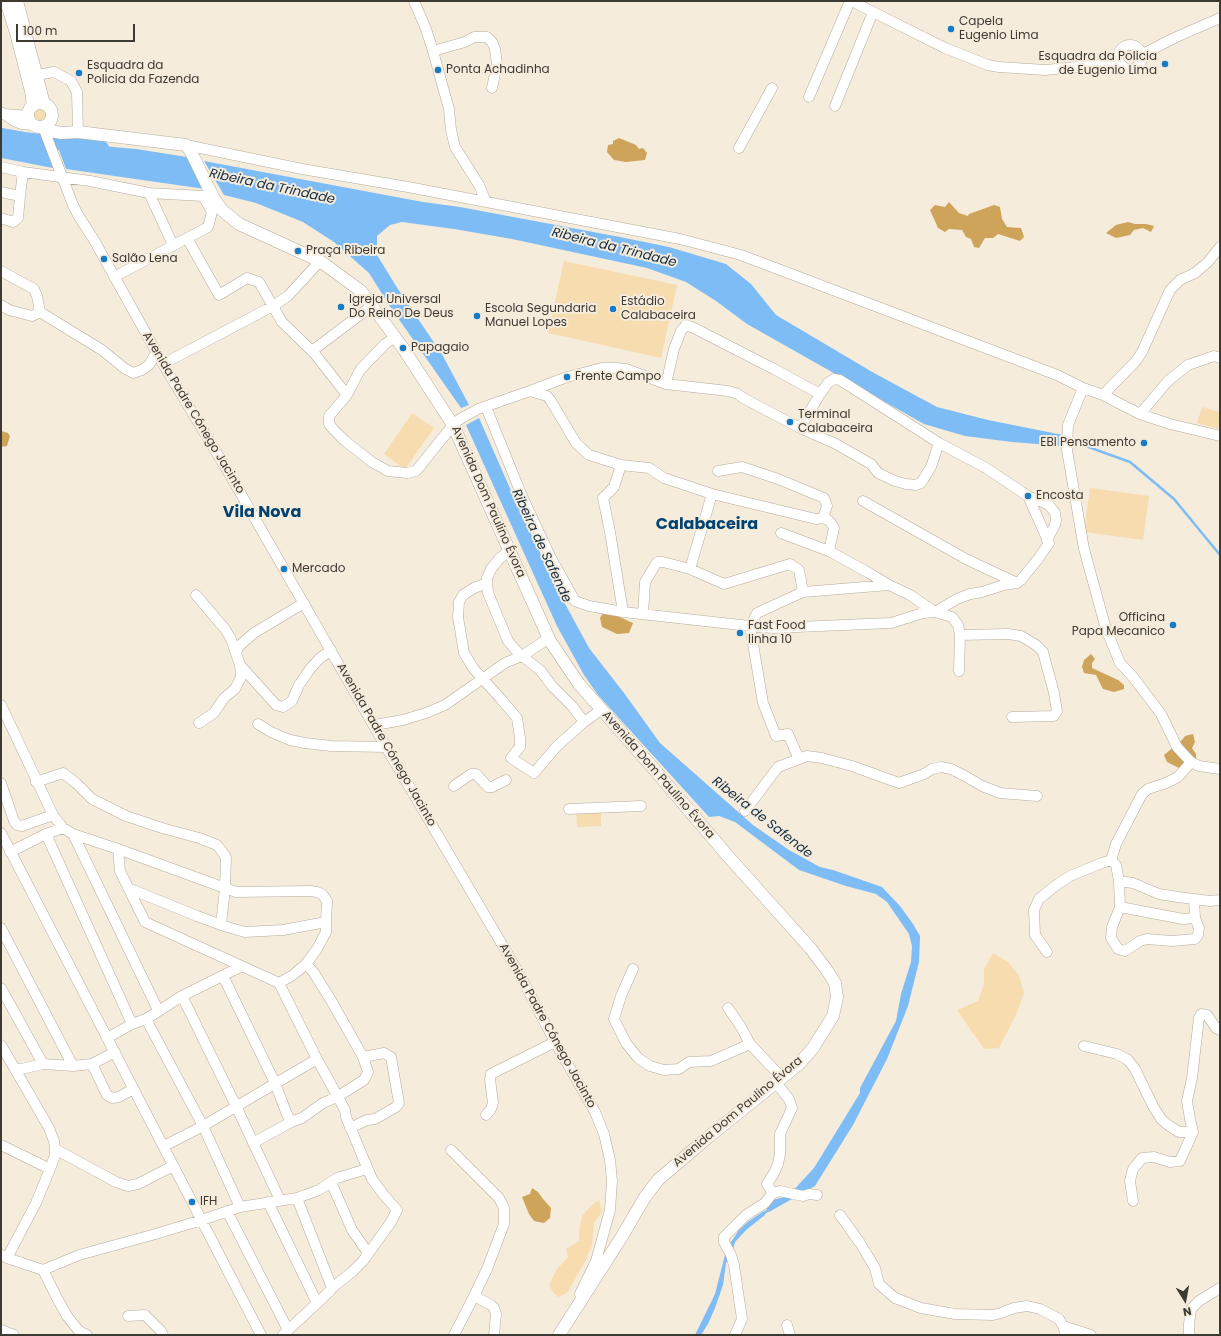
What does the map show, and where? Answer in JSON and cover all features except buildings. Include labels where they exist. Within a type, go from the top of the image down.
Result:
[{"type":"main road","points":[[6,1],[31,91],[41,120],[50,131],[62,133],[78,132],[189,148]]},
{"type":"main road","points":[[17,1],[37,75],[41,120]]},
{"type":"main road","name":"Avenida Dom Paulino Évora","points":[[189,148],[209,197],[222,210],[239,224],[320,261],[362,291],[373,305],[456,422],[549,638],[579,684],[727,855],[811,949],[835,983],[837,997],[833,1016],[813,1048],[799,1064],[707,1138],[658,1180],[645,1197],[560,1332]]},
{"type":"street","points":[[414,1],[426,29],[433,52],[449,109],[451,130],[456,147],[479,185],[486,202]]},
{"type":"street","points":[[809,97],[851,1],[945,48],[988,65],[1045,70],[1119,63]]},
{"type":"street","points":[[835,106],[873,12]]},
{"type":"street","points":[[1141,54],[1220,18]]},
{"type":"street","points":[[433,52],[465,42],[474,37],[487,37],[492,42],[495,49],[497,64],[492,88]]},
{"type":"street","points":[[1125,46],[1133,46],[1140,51],[1141,62],[1133,69],[1125,69],[1119,63],[1119,51],[1125,46]]},
{"type":"street","points":[[37,75],[54,72],[71,81],[77,92],[79,119],[78,132]]},
{"type":"street","points":[[739,148],[772,88]]},
{"type":"street","points":[[2,113],[41,120]]},
{"type":"street","name":"Avenida Padre Cónego Jacinto","points":[[41,120],[73,205],[156,353],[227,469],[375,725],[386,747],[520,975],[555,1042],[595,1112],[604,1134],[610,1160],[612,1181],[610,1210],[596,1261],[560,1332]]},
{"type":"street","points":[[189,148],[680,239],[741,255],[1057,375],[1082,388],[1104,395],[1140,414],[1162,422],[1220,436]]},
{"type":"street","points":[[1,167],[23,172],[90,181],[149,193],[209,197],[212,212],[208,227],[114,277]]},
{"type":"street","points":[[1,218],[13,222],[18,218],[23,172]]},
{"type":"street","points":[[1,192],[20,196]]},
{"type":"street","points":[[149,193],[173,245]]},
{"type":"street","points":[[187,238],[219,295],[247,278],[259,282],[282,322],[312,351],[347,395]]},
{"type":"street","points":[[1104,395],[1136,361],[1142,352],[1170,290],[1180,280],[1195,273],[1208,262],[1220,247]]},
{"type":"street","points":[[163,364],[273,306],[288,296],[320,261]]},
{"type":"street","points":[[1,271],[34,288],[40,312],[102,350],[124,368],[133,373],[142,370],[149,365],[156,353]]},
{"type":"street","points":[[1,305],[9,310],[32,316],[40,312]]},
{"type":"street","points":[[312,351],[373,305]]},
{"type":"street","points":[[666,384],[674,349],[681,331],[686,325],[820,394]]},
{"type":"street","points":[[395,337],[385,344],[360,370],[347,395],[329,416],[329,424],[333,430],[372,462],[388,471],[407,473],[416,471],[456,422],[482,408],[566,377],[602,368],[626,369],[666,384],[728,391],[738,394],[800,428],[836,444],[871,464],[878,473],[895,480],[916,485],[921,483],[931,467],[939,443]]},
{"type":"street","points":[[1140,414],[1168,381],[1188,365],[1214,356],[1220,358]]},
{"type":"street","points":[[800,428],[820,394],[831,381],[837,379],[939,443],[986,468],[1028,496],[1049,506],[1055,513],[1055,525],[1047,540]]},
{"type":"street","points":[[1082,388],[1068,425],[1067,450],[1084,549],[1106,629],[1120,663],[1133,676],[1161,714],[1177,747],[1191,762],[1199,766],[1220,769]]},
{"type":"street","points":[[530,391],[547,396],[576,443],[589,455],[621,465],[649,468],[664,478],[712,494],[816,519],[823,518],[831,523],[834,528],[829,551]]},
{"type":"street","points":[[482,408],[551,558],[575,602],[623,612],[750,626],[788,627],[891,623],[923,613],[935,612],[957,599],[970,594],[1017,583],[1046,549],[1049,543],[1028,496]]},
{"type":"street","points":[[621,465],[614,487],[603,498],[623,612]]},
{"type":"street","points":[[718,471],[742,467],[778,479],[824,498],[827,506],[823,518]]},
{"type":"street","points":[[690,569],[712,494]]},
{"type":"street","points":[[863,501],[966,559],[1017,583]]},
{"type":"street","points":[[781,533],[829,551],[889,585],[910,595],[935,612],[952,617],[958,625],[960,635],[959,671]]},
{"type":"street","points":[[510,550],[500,558],[491,569],[487,578],[488,593],[508,641],[522,656],[540,670],[552,686],[573,707],[584,722]]},
{"type":"street","points":[[643,614],[646,582],[657,562],[663,562],[690,569],[724,584],[790,564],[799,570],[803,592]]},
{"type":"street","points":[[488,583],[474,588],[463,595],[459,602],[458,618],[464,653],[473,668],[516,718],[520,738],[520,747],[511,758],[534,773],[557,746],[584,722],[601,710]]},
{"type":"street","points":[[799,759],[788,734],[776,736],[763,703],[750,626],[757,613],[803,592],[889,585]]},
{"type":"street","points":[[196,595],[225,629],[236,652],[240,665],[240,677],[235,689],[224,698],[214,713],[199,723]]},
{"type":"street","points":[[236,652],[239,646],[254,633],[304,604]]},
{"type":"street","points":[[960,635],[1008,634],[1021,636],[1036,645],[1043,652],[1054,693],[1057,711],[1054,716],[1012,717]]},
{"type":"street","points":[[375,725],[403,720],[445,706],[505,663],[522,656],[549,638]]},
{"type":"street","points":[[240,665],[276,705],[283,707],[292,701],[299,685],[310,669],[319,659],[331,650]]},
{"type":"street","points":[[1,705],[36,782],[53,815],[63,828],[73,834],[236,892],[310,891],[322,894],[327,902],[326,932],[315,953],[306,964],[293,975],[279,983]]},
{"type":"street","points":[[258,724],[271,732],[305,743],[331,746],[386,747]]},
{"type":"street","points":[[745,811],[778,767],[807,756],[822,758],[852,766],[899,783],[924,774],[932,769],[941,767],[950,769],[982,786],[1000,793],[1037,796]]},
{"type":"street","points":[[1111,860],[1116,844],[1142,794],[1148,789],[1178,777],[1191,762]]},
{"type":"street","points":[[36,782],[63,773],[76,783],[92,799],[126,816],[199,838],[217,846],[226,857],[225,888],[221,925]]},
{"type":"street","points":[[454,786],[471,774],[476,774],[488,787],[492,788],[506,780]]},
{"type":"street","points":[[1,782],[14,821],[17,825],[22,826],[53,815]]},
{"type":"street","points":[[569,809],[641,806]]},
{"type":"street","points":[[6,848],[63,828]]},
{"type":"street","points":[[1,833],[6,848],[115,1052],[261,1335]]},
{"type":"street","points":[[46,834],[132,1024]]},
{"type":"street","points":[[73,834],[158,1010]]},
{"type":"street","points":[[118,849],[120,871],[145,922],[279,983],[317,1059],[345,1110],[350,1128],[367,1169],[383,1194],[397,1210],[391,1222],[352,1272],[332,1288],[285,1332],[227,1211]]},
{"type":"street","points":[[1111,860],[1116,865],[1119,881],[1120,907],[1112,927],[1111,938],[1118,949],[1125,951],[1140,941],[1147,939],[1172,941],[1195,939],[1198,935],[1199,928],[1195,918],[1194,899]]},
{"type":"street","points":[[1047,952],[1036,935],[1035,929],[1034,910],[1039,899],[1054,886],[1070,876],[1111,860]]},
{"type":"street","points":[[1119,881],[1133,883],[1159,894],[1210,901],[1220,900]]},
{"type":"street","points":[[128,888],[221,925],[245,932],[283,930],[326,922]]},
{"type":"street","points":[[1120,907],[1183,919],[1195,918]]},
{"type":"street","points":[[1,928],[73,1066]]},
{"type":"street","points":[[253,1143],[291,1122],[302,1118],[323,1103],[337,1097],[364,1080],[368,1072],[363,1057],[332,1002],[314,973],[306,964]]},
{"type":"street","points":[[107,1038],[132,1024],[146,1019],[182,996],[242,966]]},
{"type":"street","points":[[633,969],[621,996],[614,1019],[626,1044],[638,1058],[650,1066],[664,1070],[679,1069],[689,1062],[711,1061],[750,1044]]},
{"type":"street","points":[[223,976],[275,1083],[291,1122]]},
{"type":"street","points":[[1,988],[43,1064]]},
{"type":"street","points":[[182,996],[280,1200]]},
{"type":"street","points":[[728,1008],[750,1044],[779,1080],[792,1108],[780,1134],[780,1154],[778,1164],[774,1174],[767,1184],[771,1190],[776,1192],[803,1196],[809,1194],[817,1195]]},
{"type":"street","points":[[1133,1201],[1130,1181],[1132,1168],[1142,1158],[1154,1157],[1170,1162],[1180,1161],[1193,1132],[1187,1101],[1192,1078],[1199,1018],[1201,1014],[1207,1015],[1213,1024],[1220,1030]]},
{"type":"street","points":[[146,1019],[202,1126],[240,1207]]},
{"type":"street","points":[[486,1115],[491,1109],[492,1103],[491,1074],[555,1042]]},
{"type":"street","points":[[1,1045],[49,1128],[54,1141],[55,1149],[55,1155],[36,1203],[4,1256],[43,1270],[79,1255],[152,1235],[240,1207],[297,1198],[319,1190],[337,1178],[367,1169]]},
{"type":"street","points":[[1084,1046],[1117,1054],[1128,1060],[1135,1069],[1161,1119],[1179,1132],[1193,1132]]},
{"type":"street","points":[[15,1068],[21,1069],[43,1064],[73,1066],[92,1064],[115,1052]]},
{"type":"street","points":[[350,1128],[367,1120],[375,1119],[396,1107],[399,1103],[391,1057],[384,1053],[363,1057]]},
{"type":"street","points":[[164,1146],[202,1126],[317,1059]]},
{"type":"street","points":[[92,1064],[107,1094],[112,1098],[119,1097],[134,1089]]},
{"type":"street","points":[[1,1145],[50,1169]]},
{"type":"street","points":[[55,1149],[116,1182],[128,1186],[138,1184],[174,1166]]},
{"type":"street","points":[[451,1150],[499,1198],[504,1208],[504,1224],[487,1269],[454,1335]]},
{"type":"street","points":[[331,1182],[352,1230],[368,1253]]},
{"type":"street","points":[[735,1335],[742,1319],[734,1265],[731,1254],[725,1244],[724,1236],[746,1215],[765,1203],[776,1192]]},
{"type":"street","points":[[297,1198],[332,1288]]},
{"type":"street","points":[[268,1202],[317,1303]]},
{"type":"street","points":[[840,1215],[860,1243],[874,1268],[880,1284],[895,1298],[922,1308],[955,1314],[992,1315],[1014,1308],[1027,1306],[1040,1309],[1059,1319],[1065,1331],[1091,1335]]},
{"type":"street","points":[[43,1270],[68,1316],[79,1331],[87,1335]]},
{"type":"street","points":[[1189,1335],[1191,1309],[1198,1301],[1220,1288]]},
{"type":"street","points":[[474,1296],[494,1308],[496,1314],[494,1335]]},
{"type":"street","points":[[128,1316],[145,1315],[163,1335]]},
{"type":"street","points":[[787,1325],[790,1335]]},
{"type":"street","points":[[1,1330],[14,1335]]},
{"type":"shaded area","points":[[37,107],[43,107],[48,112],[46,121],[43,123],[37,123],[32,118],[32,112]]},
{"type":"shaded area","points":[[619,138],[636,145],[639,149],[643,148],[647,153],[645,160],[626,162],[614,160],[607,152],[608,145],[613,144],[613,141]]},
{"type":"shaded area","points":[[949,202],[959,213],[968,216],[969,214],[994,205],[1000,207],[1002,219],[1007,227],[1021,228],[1024,237],[1020,241],[998,234],[993,238],[985,238],[979,248],[974,247],[971,239],[966,237],[962,230],[949,229],[945,232],[938,228],[930,210],[935,205],[945,207]]},
{"type":"shaded area","points":[[1128,222],[1154,226],[1151,232],[1143,228],[1134,230],[1130,235],[1116,238],[1106,233],[1116,225]]},
{"type":"shaded area","name":"Estádio Calabaceira","points":[[564,261],[677,285],[661,358],[548,333]]},
{"type":"shaded area","points":[[1202,407],[1220,412],[1218,429],[1197,423]]},
{"type":"shaded area","points":[[412,413],[434,428],[405,469],[384,454]]},
{"type":"shaded area","points":[[1,431],[8,433],[10,436],[7,446],[1,447]]},
{"type":"shaded area","points":[[1090,488],[1149,496],[1143,540],[1084,532]]},
{"type":"shaded area","points":[[603,613],[615,615],[633,623],[629,633],[617,634],[602,627],[600,618]]},
{"type":"shaded area","points":[[1091,654],[1095,659],[1092,663],[1092,668],[1118,680],[1124,685],[1124,689],[1114,692],[1103,689],[1096,675],[1084,673],[1082,667],[1084,660]]},
{"type":"shaded area","points":[[1193,734],[1195,742],[1192,748],[1196,754],[1196,764],[1181,769],[1167,762],[1164,755],[1185,736]]},
{"type":"shaded area","points":[[576,812],[601,812],[601,826],[577,827]]},
{"type":"shaded area","points":[[993,953],[1008,962],[1019,976],[1024,993],[1016,1015],[999,1048],[984,1049],[957,1010],[978,1001],[984,984],[984,969]]},
{"type":"shaded area","points":[[532,1188],[538,1192],[551,1208],[550,1218],[544,1223],[534,1221],[529,1214],[522,1197],[530,1194]]},
{"type":"shaded area","points":[[599,1200],[602,1212],[594,1223],[592,1245],[585,1262],[567,1293],[558,1297],[549,1285],[557,1269],[568,1257],[566,1249],[579,1241],[582,1216]]},
{"type":"water","points":[[1,130],[42,136],[53,168],[1,158]]},
{"type":"water","points":[[56,142],[136,149],[187,157],[205,189],[66,169]]},
{"type":"water","points":[[204,161],[620,237],[669,247],[726,264],[751,284],[776,315],[874,373],[937,407],[988,420],[1063,435],[1061,446],[965,436],[924,424],[747,324],[716,301],[686,282],[647,268],[512,239],[454,229],[402,222],[390,225],[377,236],[377,255],[443,356],[469,405],[461,408],[391,308],[369,273],[334,242],[303,222],[256,203],[224,195]]},
{"type":"water","points":[[479,418],[520,511],[563,600],[589,648],[660,743],[753,825],[789,850],[820,867],[882,887],[900,906],[920,936],[919,962],[908,1006],[887,1059],[853,1125],[815,1186],[769,1212],[765,1206],[773,1200],[788,1196],[814,1168],[860,1093],[860,1088],[896,1021],[901,994],[911,962],[912,946],[909,934],[887,902],[876,894],[846,886],[799,870],[735,822],[719,816],[709,817],[598,695],[584,675],[557,626],[466,425]]},
{"type":"water","points":[[764,1211],[765,1215],[746,1230],[735,1242],[732,1253],[729,1245],[739,1230]]},
{"type":"water","points":[[726,1251],[730,1255],[726,1263],[723,1285],[715,1308],[701,1335],[695,1335],[715,1294]]},
{"type":"waterway","name":"Ribeira da Trindade","points":[[1,135],[102,148]]},
{"type":"waterway","name":"Ribeira da Trindade","points":[[1069,440],[1130,462],[1174,499],[1220,555]]},
{"type":"waterway","name":"Ribeira de Safende","points":[[762,1215],[771,1208]]},
{"type":"place","name":"Capela Eugenio Lima","points":[[951,29]]},
{"type":"place","name":"Esquadra da Policia de Eugenio Lima","points":[[1165,64]]},
{"type":"place","name":"Ponta Achadinha","points":[[438,70]]},
{"type":"place","name":"Esquadra da Policia da Fazenda","points":[[79,73]]},
{"type":"place","name":"Praça Ribeira","points":[[298,251]]},
{"type":"place","name":"Salão Lena","points":[[104,259]]},
{"type":"place","name":"Igreja Universal Do Reino De Deus","points":[[341,307]]},
{"type":"place","name":"Estádio Calabaceira","points":[[613,309]]},
{"type":"place","name":"Escola Segundaria Manuel Lopes","points":[[477,316]]},
{"type":"place","name":"Papagaio","points":[[403,348]]},
{"type":"place","name":"Frente Campo","points":[[567,377]]},
{"type":"place","name":"Terminal Calabaceira","points":[[790,422]]},
{"type":"place","name":"EBI Pensamento","points":[[1144,443]]},
{"type":"place","name":"Encosta","points":[[1028,496]]},
{"type":"place","name":"Mercado","points":[[284,569]]},
{"type":"place","name":"Officina Papa Mecanico","points":[[1173,625]]},
{"type":"place","name":"Fast Food linha 10","points":[[740,633]]},
{"type":"place","name":"IFH","points":[[192,1202]]},
{"type":"district","name":"Vila Nova","points":[[262,513]]},
{"type":"district","name":"Calabaceira","points":[[707,525]]}]
